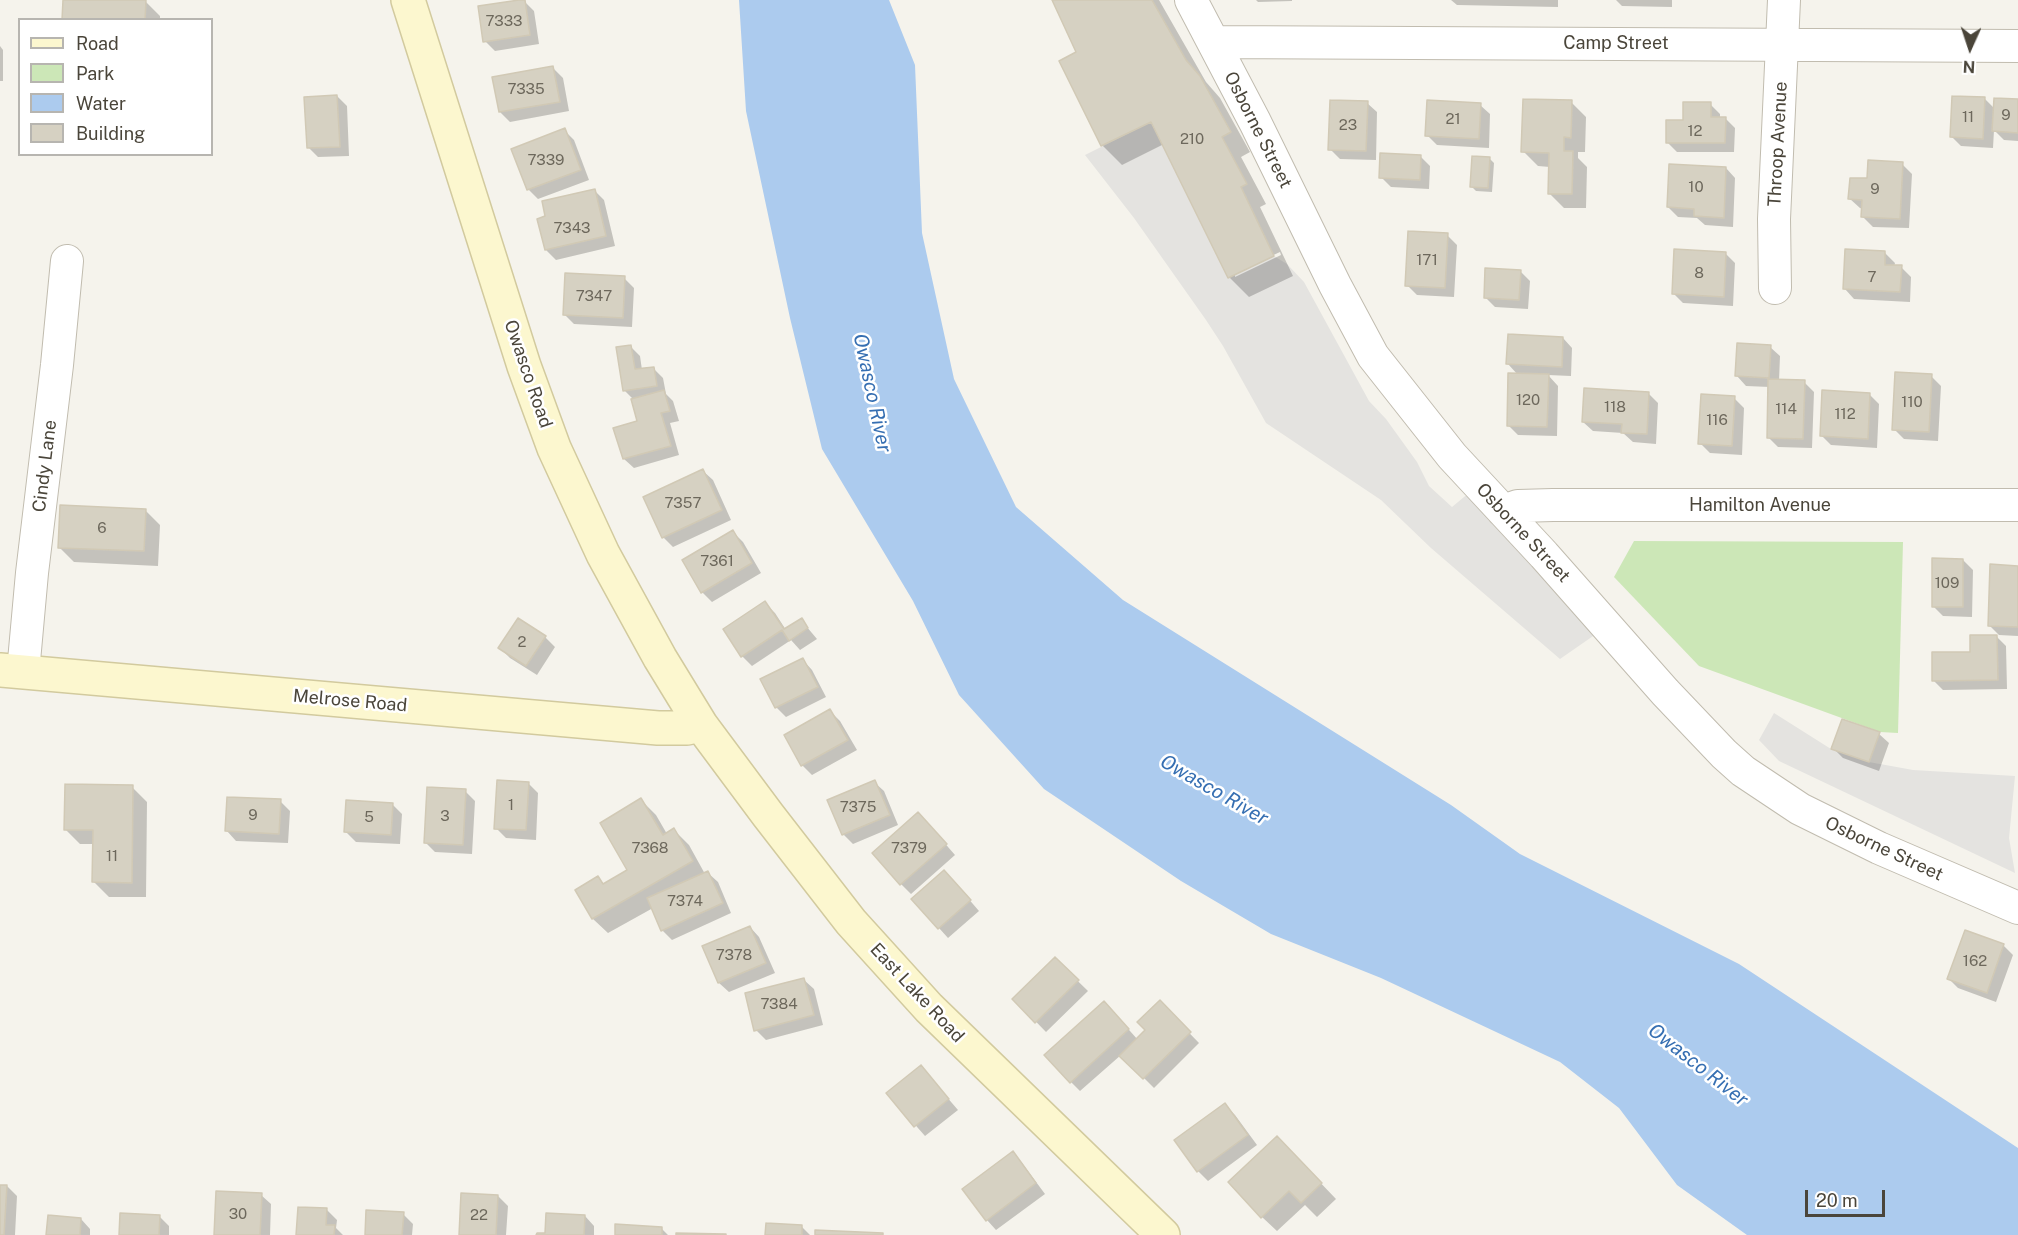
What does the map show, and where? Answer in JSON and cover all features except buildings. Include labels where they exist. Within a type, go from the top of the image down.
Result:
[{"type":"main road","name":"Owasco Road","points":[[408,0],[494,276],[554,448],[603,554],[660,658],[701,725]]},
{"type":"main road","name":"Melrose Road","points":[[11,671],[658,728],[687,728],[701,725]]},
{"type":"main road","name":"East Lake Road","points":[[701,725],[851,922],[945,1024],[1162,1235]]},
{"type":"street","name":"Osborne Street","points":[[1191,0],[1373,356],[1452,456],[1544,555],[1665,692],[1743,771],[1800,809],[1879,848],[2018,908]]},
{"type":"street","name":"Throop Avenue","points":[[1775,288],[1774,219],[1784,0]]},
{"type":"street","name":"Camp Street","points":[[1214,42],[2018,46]]},
{"type":"street","name":"Cindy Lane","points":[[11,671],[32,573],[67,261]]},
{"type":"street","name":"Hamilton Avenue","points":[[1503,511],[1518,506],[1564,505],[2018,505]]},
{"type":"green space","points":[[1634,541],[1903,542],[1898,733],[1880,732],[1699,666],[1614,577]]},
{"type":"shaded area","points":[[1151,122],[1228,278],[1274,256],[1287,264],[1304,282],[1369,401],[1386,419],[1417,462],[1429,486],[1452,507],[1470,492],[1596,634],[1560,659],[1431,548],[1381,500],[1266,423],[1206,320],[1134,218],[1085,155]]},
{"type":"shaded area","points":[[1774,713],[1831,749],[1869,762],[1913,770],[2015,776],[2009,838],[2015,873],[1779,761],[1759,740]]},
{"type":"water","name":"Owasco River","points":[[739,0],[889,0],[915,65],[922,233],[954,379],[1016,507],[1123,600],[1451,805],[1520,854],[1739,964],[2018,1148],[2018,1235],[1747,1235],[1677,1185],[1619,1108],[1560,1062],[1381,978],[1271,934],[1181,881],[1044,789],[959,695],[913,601],[822,449],[790,318],[746,111]]}]
